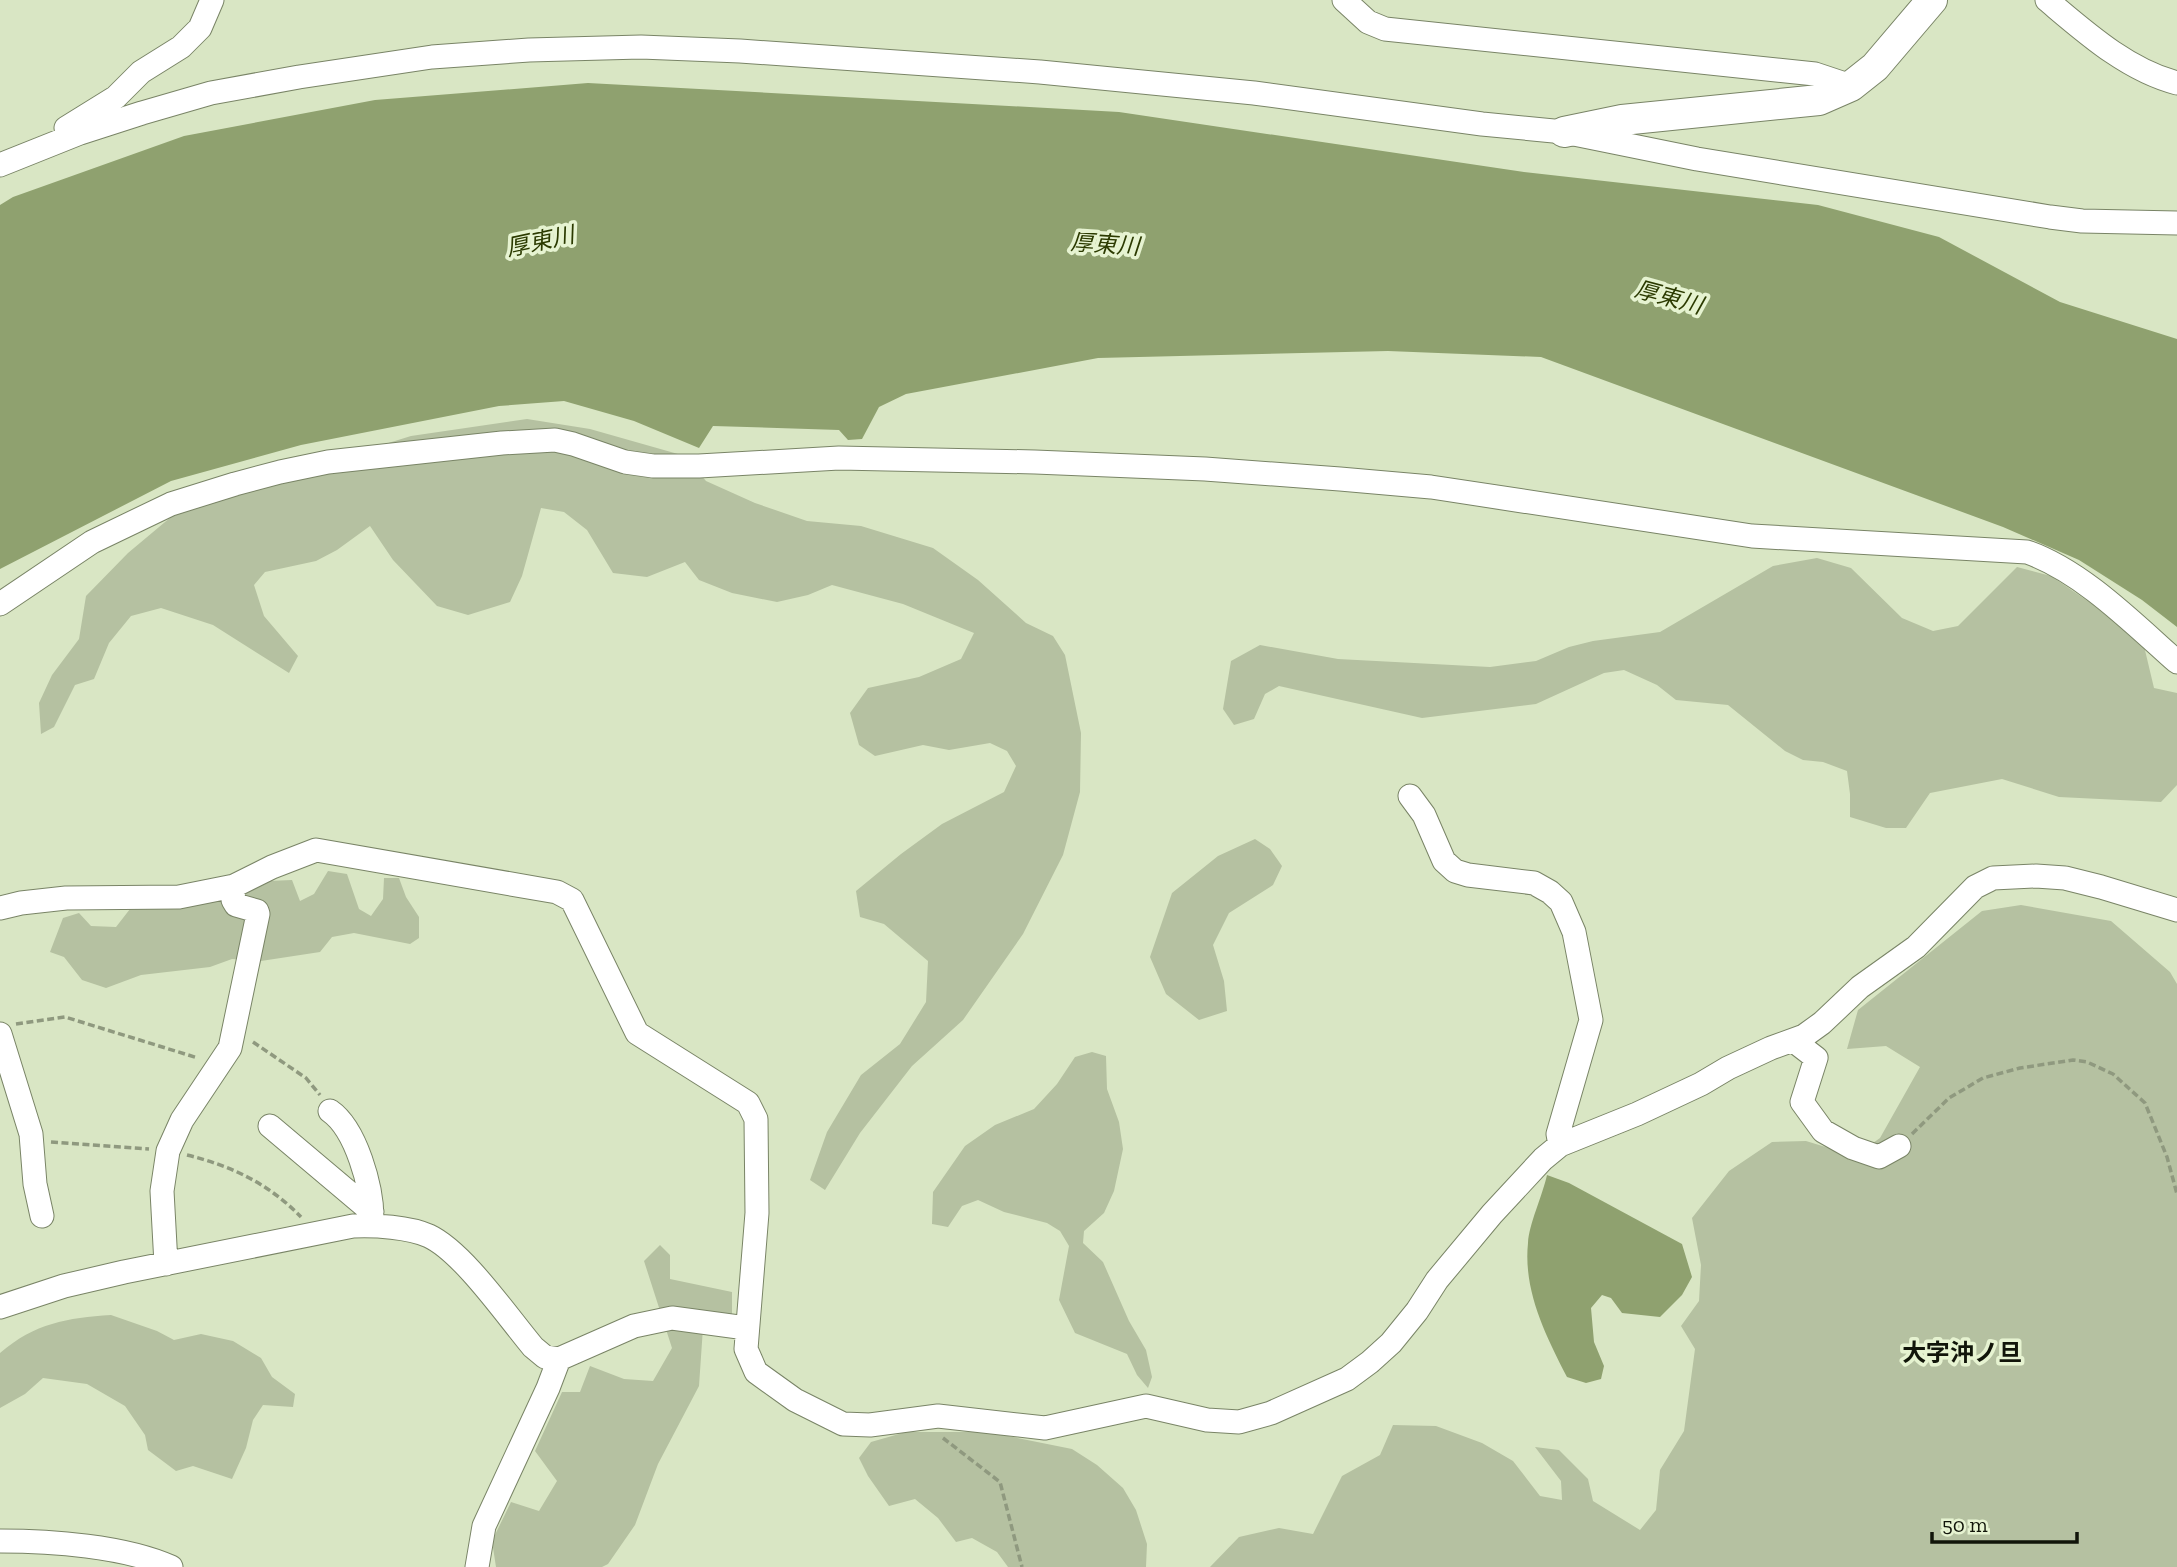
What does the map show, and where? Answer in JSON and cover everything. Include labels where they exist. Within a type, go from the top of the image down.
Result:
[{"type":"street","points":[[47,146],[52,136],[116,97],[141,72],[181,47],[200,28],[212,0]]},
{"type":"street","points":[[1344,0],[1368,22],[1385,29],[1815,74],[1851,86]]},
{"type":"street","points":[[1564,132],[1622,120],[1819,100],[1851,86],[1875,67],[1932,0]]},
{"type":"street","points":[[2047,0],[2089,35],[2140,68],[2177,83]]},
{"type":"street","points":[[0,165],[129,117],[211,93],[432,57],[641,47],[740,51],[1040,72],[1254,93],[1482,124],[1564,132],[1697,159],[2050,218],[2177,223]]},
{"type":"street","points":[[0,604],[92,541],[171,504],[235,484],[280,471],[328,462],[502,443],[555,440],[625,462],[653,466],[839,458],[1087,464],[1340,479],[1431,487],[1752,536],[2027,552],[2047,559],[2076,579],[2177,662]]},
{"type":"street","points":[[1410,796],[1424,815],[1444,861],[1455,871],[1534,883],[1561,902],[1574,932],[1591,1020],[1558,1134],[1560,1145]]},
{"type":"street","points":[[0,908],[66,898],[179,897],[234,886],[272,867],[316,850],[558,892],[572,900],[637,1033],[748,1103],[756,1119],[757,1213],[746,1328],[746,1349],[756,1372],[795,1401],[843,1424],[870,1425],[938,1416],[1045,1428],[1146,1406],[1207,1420],[1239,1422],[1270,1413],[1347,1379],[1391,1343],[1417,1311],[1437,1280],[1492,1214],[1543,1159],[1560,1145],[1647,1110],[1771,1048],[1794,1041],[1822,1023],[1860,987],[1916,947],[1975,887],[1993,878],[2065,878],[2177,910]]},
{"type":"street","points":[[166,1264],[162,1191],[168,1151],[182,1120],[230,1048],[258,914],[257,911],[236,905],[233,900],[234,886]]},
{"type":"street","points":[[6,1029],[31,1134],[35,1184],[42,1216]]},
{"type":"street","points":[[1794,1041],[1816,1058],[1802,1102],[1823,1131],[1853,1148],[1878,1157],[1899,1146]]},
{"type":"street","points":[[330,1111],[341,1118],[362,1163],[372,1202],[372,1219]]},
{"type":"street","points":[[270,1126],[372,1219],[426,1235],[446,1246],[461,1260],[533,1347],[545,1357],[559,1359],[634,1326],[671,1318],[746,1328]]},
{"type":"street","points":[[0,1307],[64,1286],[353,1226],[372,1219]]},
{"type":"street","points":[[477,1567],[484,1525],[559,1359]]},
{"type":"street","points":[[0,1541],[47,1541],[150,1557],[171,1567]]},
{"type":"path","points":[[6,1029],[65,1017],[160,1046],[217,1067]]},
{"type":"path","points":[[235,1027],[257,1046],[306,1078],[330,1111]]},
{"type":"path","points":[[1899,1146],[1949,1098],[1983,1078],[2020,1068],[2073,1060],[2087,1062],[2113,1074],[2145,1104],[2167,1157],[2177,1194]]},
{"type":"path","points":[[919,1420],[1000,1482],[1023,1567]]},
{"type":"shaded area","points":[[527,419],[590,429],[685,456],[706,481],[755,503],[807,521],[861,526],[933,548],[978,580],[1026,623],[1053,636],[1065,655],[1081,733],[1080,792],[1063,855],[1023,934],[963,1020],[912,1066],[860,1133],[825,1190],[810,1180],[827,1132],[861,1075],[900,1044],[926,1002],[928,961],[884,924],[860,917],[856,891],[942,824],[1004,792],[1016,766],[1007,751],[990,743],[949,750],[923,745],[875,756],[859,745],[850,713],[868,688],[919,677],[961,659],[974,633],[903,604],[832,585],[808,595],[777,602],[732,593],[699,580],[685,562],[647,577],[613,573],[587,530],[564,512],[541,508],[522,576],[510,602],[468,615],[437,606],[393,560],[370,526],[337,550],[316,561],[265,572],[254,585],[264,616],[298,656],[289,673],[213,625],[161,608],[131,616],[109,643],[94,679],[75,685],[54,727],[41,734],[39,703],[52,675],[79,639],[86,596],[128,553],[171,517],[269,480],[411,436]]},
{"type":"shaded area","points":[[1817,558],[1851,568],[1902,618],[1933,631],[1958,626],[2017,567],[2051,576],[2092,604],[2144,646],[2154,688],[2177,693],[2177,785],[2161,802],[2059,797],[2002,779],[1930,793],[1906,828],[1886,828],[1850,817],[1847,771],[1823,762],[1803,760],[1785,751],[1728,705],[1676,700],[1657,685],[1624,670],[1604,673],[1536,704],[1422,718],[1279,686],[1265,694],[1254,719],[1234,725],[1223,709],[1231,661],[1260,645],[1338,659],[1490,667],[1536,661],[1569,647],[1593,641],[1660,632],[1773,566]]},
{"type":"shaded area","points":[[1255,839],[1270,849],[1282,866],[1273,885],[1229,913],[1213,945],[1224,981],[1227,1011],[1199,1020],[1166,994],[1150,957],[1172,893],[1218,856]]},
{"type":"shaded area","points":[[328,871],[347,874],[359,909],[371,916],[383,899],[384,878],[399,878],[406,897],[419,917],[419,938],[410,944],[354,933],[332,937],[320,952],[261,961],[232,959],[210,967],[141,975],[106,988],[82,980],[64,957],[50,952],[63,918],[79,913],[91,926],[116,927],[130,909],[213,900],[268,881],[292,880],[300,901],[314,894]]},
{"type":"shaded area","points":[[2021,905],[2111,921],[2170,972],[2177,984],[2177,1567],[1210,1567],[1239,1537],[1279,1528],[1313,1534],[1342,1476],[1380,1455],[1393,1425],[1436,1426],[1482,1443],[1513,1461],[1540,1496],[1562,1500],[1561,1481],[1535,1447],[1559,1450],[1588,1479],[1593,1501],[1640,1530],[1656,1510],[1660,1470],[1684,1431],[1695,1349],[1681,1326],[1699,1301],[1701,1265],[1692,1218],[1729,1171],[1772,1142],[1806,1141],[1855,1156],[1880,1138],[1920,1067],[1886,1046],[1847,1049],[1858,1010],[1982,911]]},
{"type":"shaded area","points":[[1092,1052],[1106,1056],[1107,1089],[1119,1122],[1123,1149],[1114,1191],[1104,1213],[1084,1231],[1083,1243],[1103,1262],[1129,1321],[1146,1350],[1152,1377],[1148,1388],[1137,1375],[1127,1354],[1075,1333],[1059,1300],[1069,1246],[1060,1231],[1047,1223],[1004,1212],[978,1200],[962,1206],[948,1227],[932,1224],[933,1192],[965,1146],[995,1125],[1034,1109],[1057,1084],[1075,1057]]},
{"type":"shaded area","points":[[660,1245],[670,1255],[670,1279],[732,1292],[732,1314],[704,1313],[699,1386],[658,1464],[635,1525],[608,1564],[602,1567],[496,1567],[492,1541],[511,1502],[539,1511],[557,1481],[535,1451],[562,1392],[580,1392],[590,1366],[624,1379],[653,1381],[672,1348],[644,1261]]},
{"type":"shaded area","points":[[111,1315],[174,1340],[201,1334],[233,1341],[261,1358],[272,1377],[295,1394],[293,1407],[263,1405],[253,1420],[246,1448],[232,1479],[193,1466],[176,1471],[148,1450],[145,1435],[125,1406],[87,1384],[43,1378],[25,1394],[0,1408],[0,1353],[26,1335],[52,1324]]},
{"type":"shaded area","points":[[906,1432],[988,1432],[1072,1449],[1097,1465],[1123,1488],[1136,1510],[1147,1544],[1146,1567],[1008,1567],[997,1552],[972,1538],[956,1542],[938,1518],[915,1499],[889,1506],[859,1458],[871,1442]]},
{"type":"water","name":"厚東川","points":[[588,83],[1119,112],[1524,172],[1818,205],[1939,237],[2060,302],[2177,339],[2177,627],[2142,600],[2079,560],[2003,527],[1541,357],[1388,351],[1098,358],[906,394],[879,407],[862,439],[848,440],[839,430],[713,426],[699,448],[634,421],[564,401],[499,406],[301,445],[171,481],[0,569],[0,205],[13,197],[184,136],[375,100]]},
{"type":"water","points":[[1547,1175],[1569,1183],[1682,1244],[1692,1277],[1682,1295],[1660,1317],[1622,1313],[1611,1298],[1602,1295],[1591,1308],[1594,1342],[1604,1366],[1601,1379],[1586,1383],[1567,1377],[1544,1329],[1529,1278],[1529,1236]]},
{"type":"district","name":"大字沖ノ旦","points":[[1962,1353]]}]
